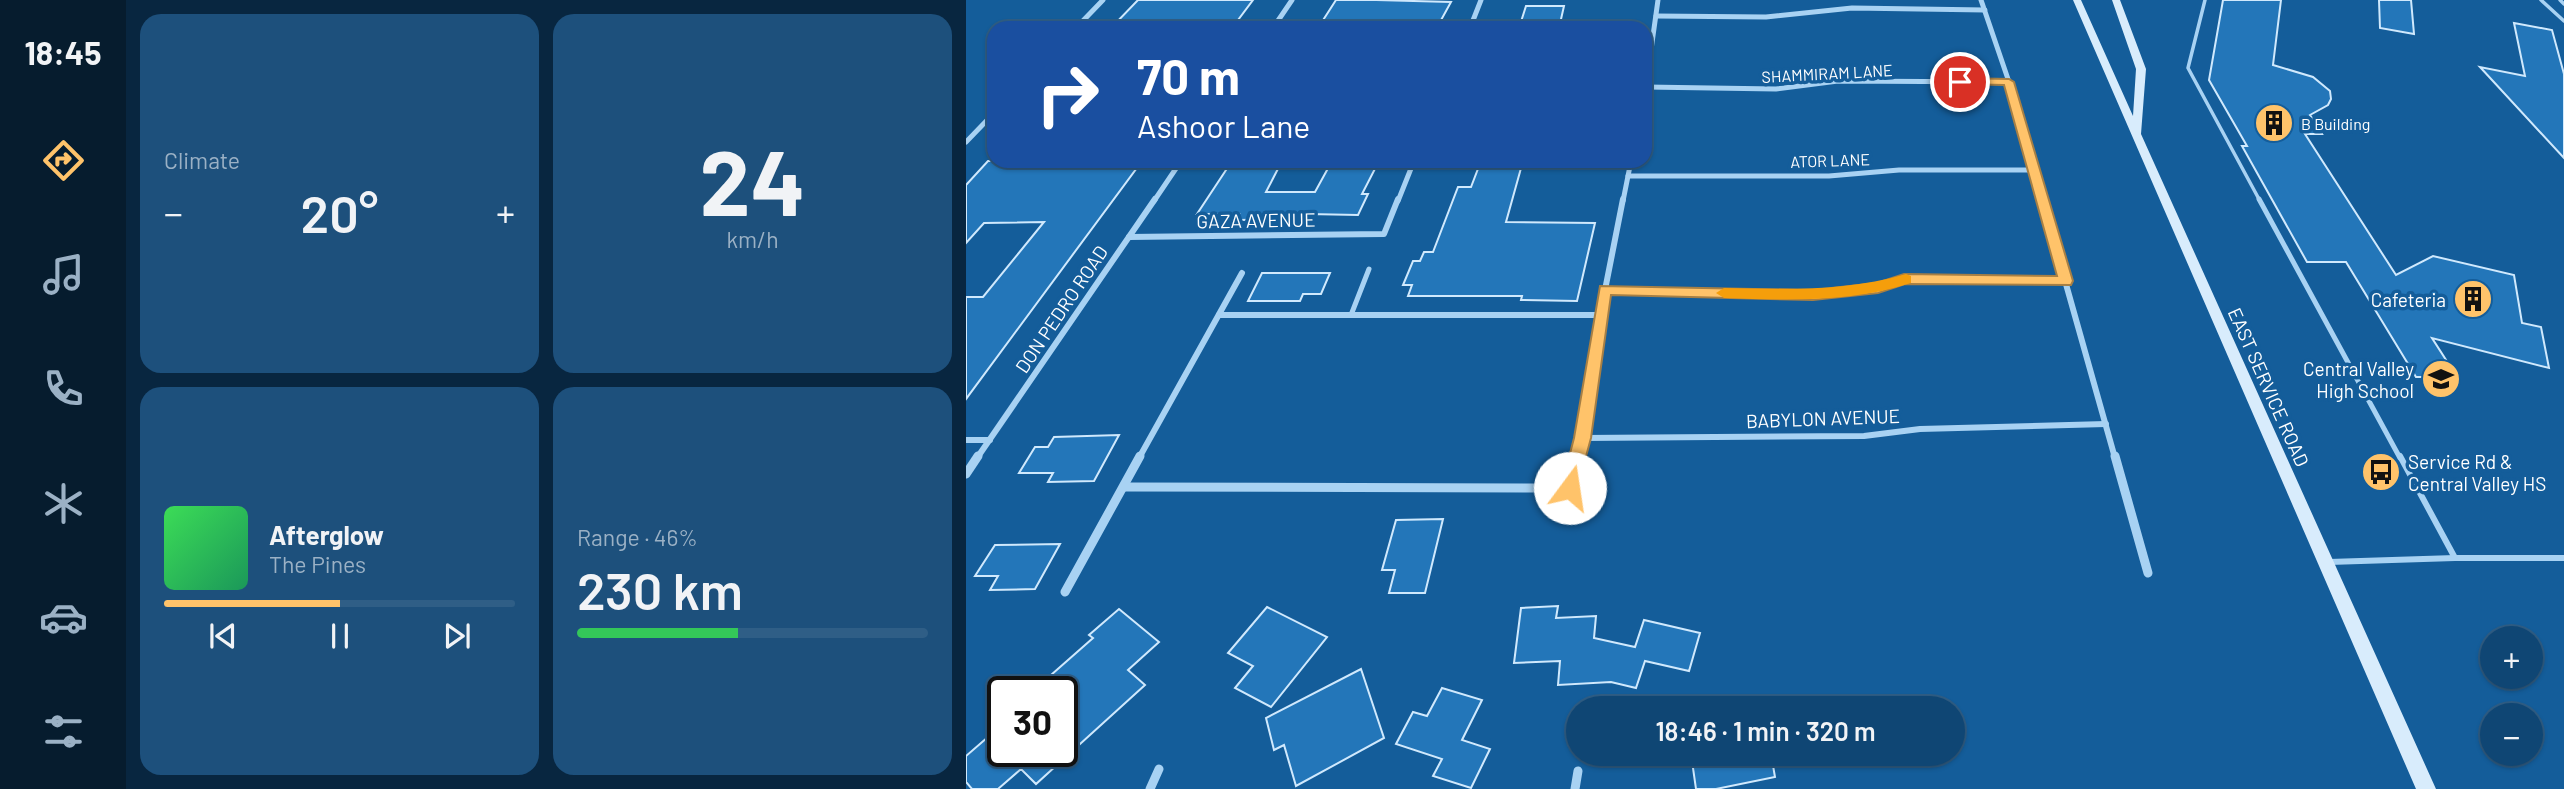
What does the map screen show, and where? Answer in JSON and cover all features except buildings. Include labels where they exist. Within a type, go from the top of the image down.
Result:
[{"type":"street","points":[[1083,21],[1103,0]]},
{"type":"street","points":[[1278,21],[1292,0]]},
{"type":"street","points":[[1472,21],[1481,0]]},
{"type":"street","points":[[1652,46],[1658,0]]},
{"type":"street","points":[[1982,0],[2009,82],[2148,573]]},
{"type":"street","name":"EAST SERVICE ROAD","points":[[2077,0],[2329,562],[2426,789]]},
{"type":"street","points":[[2116,0],[2141,69],[2137,137]]},
{"type":"street","points":[[1656,16],[1766,17],[1852,8],[1985,10]]},
{"type":"street","name":"SHAMMIRAM LANE","points":[[1652,90],[1776,89],[1838,81],[2009,82]]},
{"type":"street","points":[[966,142],[987,120]]},
{"type":"street","name":"DON PEDRO ROAD","points":[[966,474],[1176,168]]},
{"type":"street","name":"GAZA AVENUE","points":[[1129,237],[1384,234],[1411,168]]},
{"type":"street","points":[[1125,487],[1570,488],[1583,438],[1605,290],[1630,168]]},
{"type":"street","name":"ATOR LANE","points":[[1628,176],[1829,176],[1899,170],[2034,170]]},
{"type":"street","points":[[1065,592],[1242,273]]},
{"type":"street","points":[[1605,290],[1813,295],[1878,288],[1904,279],[2066,281]]},
{"type":"street","points":[[1219,314],[1601,315]]},
{"type":"street","name":"BABYLON AVENUE","points":[[1583,438],[1864,436],[1920,429],[2106,424]]},
{"type":"street","points":[[966,440],[990,440]]},
{"type":"street","points":[[1150,789],[1158,769]]},
{"type":"street","points":[[1575,789],[1578,771]]},
{"type":"lane","points":[[2205,0],[2188,68],[2455,558]]},
{"type":"lane","points":[[2541,0],[2564,21]]},
{"type":"lane","points":[[2560,0],[2564,4]]},
{"type":"lane","points":[[1351,315],[1369,268]]},
{"type":"lane","points":[[2329,562],[2564,558]]},
{"type":"slow traffic","points":[[1724,293],[1813,295],[1878,288],[1906,279]]},
{"type":"place","name":"B Building","points":[[2274,123]]},
{"type":"place","name":"Cafeteria","points":[[2473,299]]},
{"type":"place","name":"Central Valley High School","points":[[2441,379]]},
{"type":"place","name":"Service Rd & Central Valley HS","points":[[2381,472]]},
{"type":"route","points":[[1570,488],[1583,438],[1605,290],[1813,295],[1878,288],[1904,279],[2066,281],[2009,82],[1960,82]]}]
